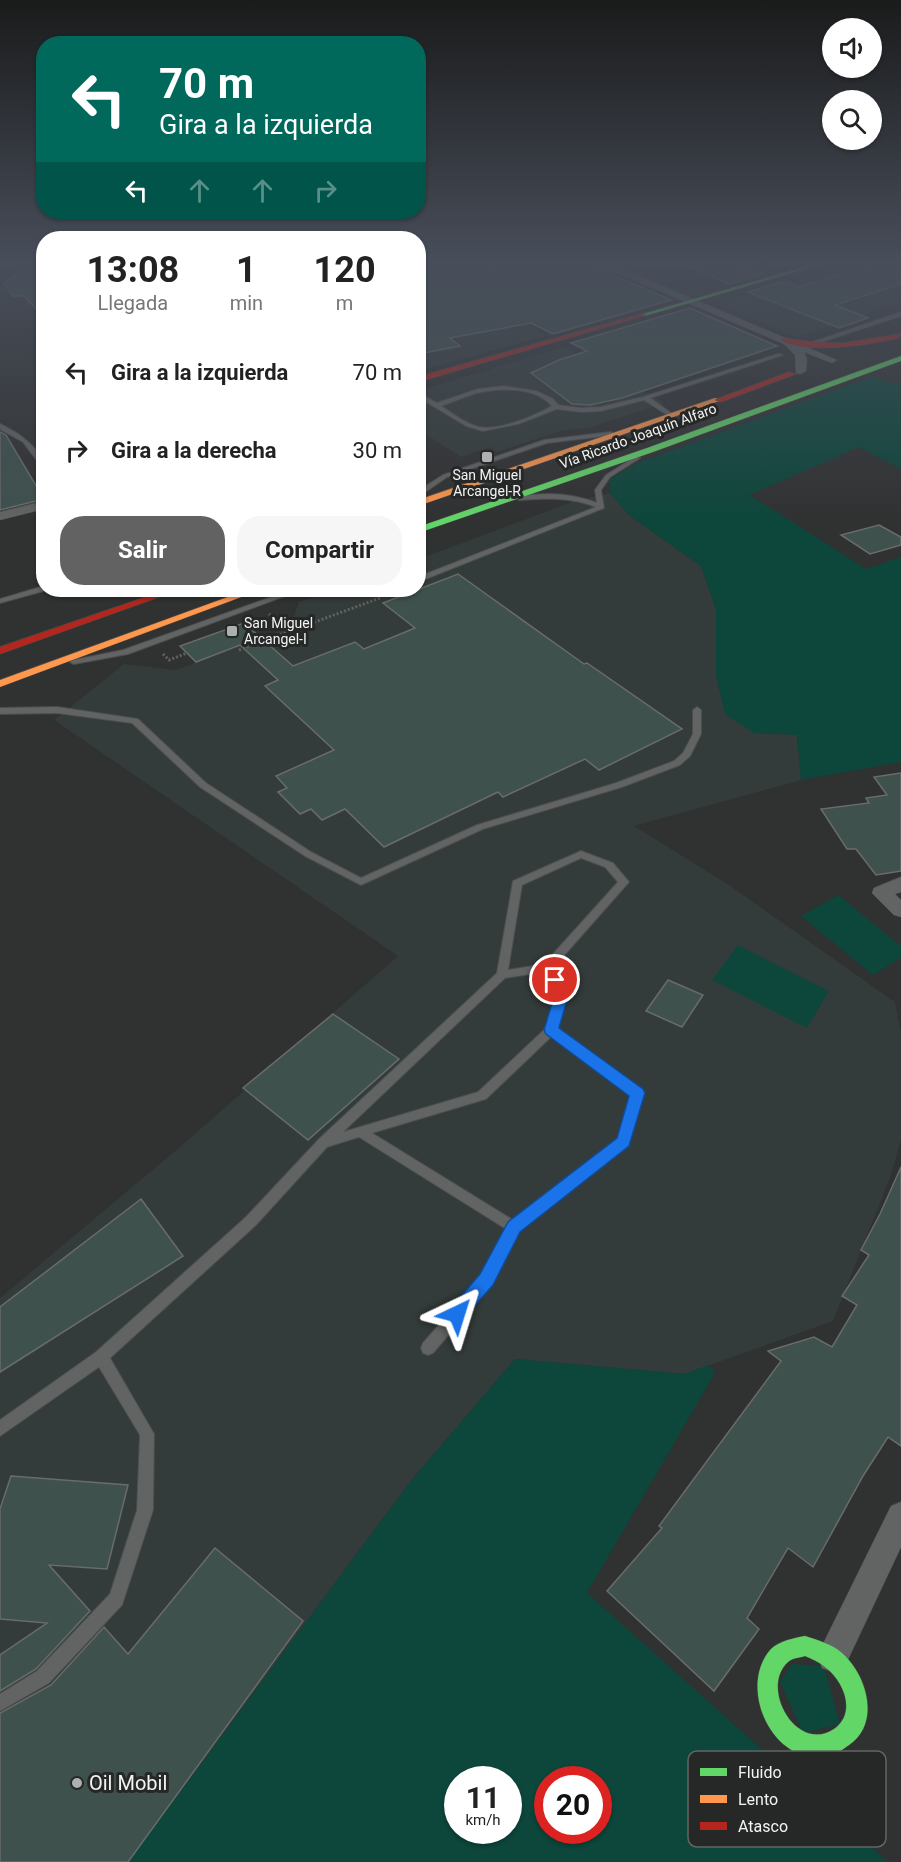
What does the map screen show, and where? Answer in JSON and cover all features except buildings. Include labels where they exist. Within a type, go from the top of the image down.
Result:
[{"type":"main road","points":[[426,378],[522,350]]},
{"type":"main road","name":"Vía Ricardo Joaquín Alfaro","points":[[426,500],[861,350]]},
{"type":"main road","name":"Vía Ricardo Joaquín Alfaro","points":[[426,527],[650,450],[901,358]]},
{"type":"main road","points":[[795,396],[800,385],[833,365],[832,360]]},
{"type":"main road","points":[[0,651],[154,597]]},
{"type":"main road","points":[[0,684],[236,597]]},
{"type":"main road","points":[[0,677],[36,669]]},
{"type":"main road","points":[[806,1646],[820,1649],[833,1657],[845,1670],[853,1686],[857,1705],[855,1722],[848,1735],[836,1745],[820,1749],[804,1745],[789,1736],[770,1709],[766,1693],[767,1678],[772,1664],[780,1654],[792,1648],[806,1646]]},
{"type":"street","points":[[795,350],[804,360],[800,371]]},
{"type":"street","points":[[808,350],[832,360]]},
{"type":"street","points":[[0,516],[36,508]]},
{"type":"street","points":[[901,884],[881,893],[901,910]]},
{"type":"street","points":[[833,1657],[901,1515]]},
{"type":"lane","points":[[426,399],[477,429],[493,429],[556,407],[582,411],[606,410],[780,355]]},
{"type":"lane","points":[[437,405],[486,389],[509,388],[536,393],[552,401],[556,407]]},
{"type":"lane","points":[[645,398],[672,416]]},
{"type":"lane","points":[[0,426],[25,441],[36,457]]},
{"type":"lane","points":[[426,489],[445,476],[546,441],[623,433]]},
{"type":"lane","points":[[602,507],[598,490],[608,476],[650,450]]},
{"type":"lane","points":[[513,498],[562,495],[579,497],[602,507]]},
{"type":"lane","points":[[426,577],[602,507]]},
{"type":"lane","points":[[0,601],[36,590]]},
{"type":"lane","points":[[36,669],[125,652],[278,597]]},
{"type":"lane","points":[[0,711],[57,710],[135,721],[203,785],[308,854],[361,882],[480,827],[620,786],[677,763],[687,754],[698,734],[697,710]]},
{"type":"lane","points":[[0,1429],[101,1357],[250,1221],[323,1143],[502,975],[547,967],[624,882],[609,865],[581,854],[517,883],[502,975]]},
{"type":"lane","points":[[323,1143],[482,1096],[551,1030],[562,993],[547,967]]},
{"type":"lane","points":[[428,1348],[487,1280],[514,1227],[624,1141],[638,1093],[551,1030]]},
{"type":"lane","points":[[360,1132],[514,1227]]},
{"type":"lane","points":[[0,1703],[43,1677],[116,1599],[145,1510],[147,1434],[101,1357]]},
{"type":"path","points":[[239,650],[379,597]]},
{"type":"shaded area","points":[[426,350],[495,350],[426,369]]},
{"type":"shaded area","points":[[554,350],[570,350],[649,389],[641,391],[665,403],[588,428],[563,430],[497,452],[489,447],[461,457],[426,434],[426,389]]},
{"type":"shaded area","points":[[610,493],[629,515],[701,566],[716,609],[716,676],[754,733],[797,735],[801,780],[634,826],[732,887],[895,1002],[901,1033],[901,1140],[890,1178],[833,1321],[685,1374],[515,1359],[410,1482],[128,1862],[0,1862],[0,1298],[181,1146],[398,956],[54,720],[124,664],[176,670],[290,627],[299,602],[314,597],[426,597],[426,556],[572,502]]},
{"type":"green space","points":[[871,377],[901,385],[901,469],[859,447],[750,495],[866,569],[901,557],[901,762],[801,780],[797,735],[754,733],[725,714],[716,676],[716,609],[701,566],[629,515],[610,493],[610,479],[638,463]]},
{"type":"green space","points":[[838,895],[901,946],[901,958],[873,975],[801,916]]},
{"type":"green space","points":[[738,945],[829,991],[807,1028],[712,980]]},
{"type":"green space","points":[[515,1359],[685,1374],[708,1365],[715,1373],[587,1593],[764,1751],[688,1751],[688,1847],[871,1847],[888,1862],[128,1862],[410,1482]]},
{"type":"green space","points":[[792,1664],[824,1666],[840,1724],[803,1733],[780,1682]]},
{"type":"traffic: fast","points":[[426,527],[650,450],[901,358]]},
{"type":"traffic: fast","points":[[805,1646],[834,1660],[847,1676],[856,1695],[857,1715],[853,1725],[847,1733],[829,1745],[811,1747],[795,1739],[781,1726],[771,1709],[767,1690],[769,1671],[779,1656],[805,1646]]},
{"type":"traffic: slow","points":[[426,500],[718,400]]},
{"type":"traffic: slow","points":[[0,684],[236,597]]},
{"type":"traffic: jam","points":[[426,378],[522,350]]},
{"type":"traffic: jam","points":[[718,400],[792,374]]},
{"type":"traffic: jam","points":[[0,651],[154,597]]},
{"type":"place","name":"San Miguel Arcangel-R","points":[[487,457]]},
{"type":"place","name":"San Miguel Arcangel-I","points":[[232,631]]},
{"type":"place","name":"Oil Mobil","points":[[77,1783]]},
{"type":"route","points":[[457,1314],[487,1280],[514,1227],[624,1141],[638,1093],[551,1030],[562,993],[555,980]]}]
